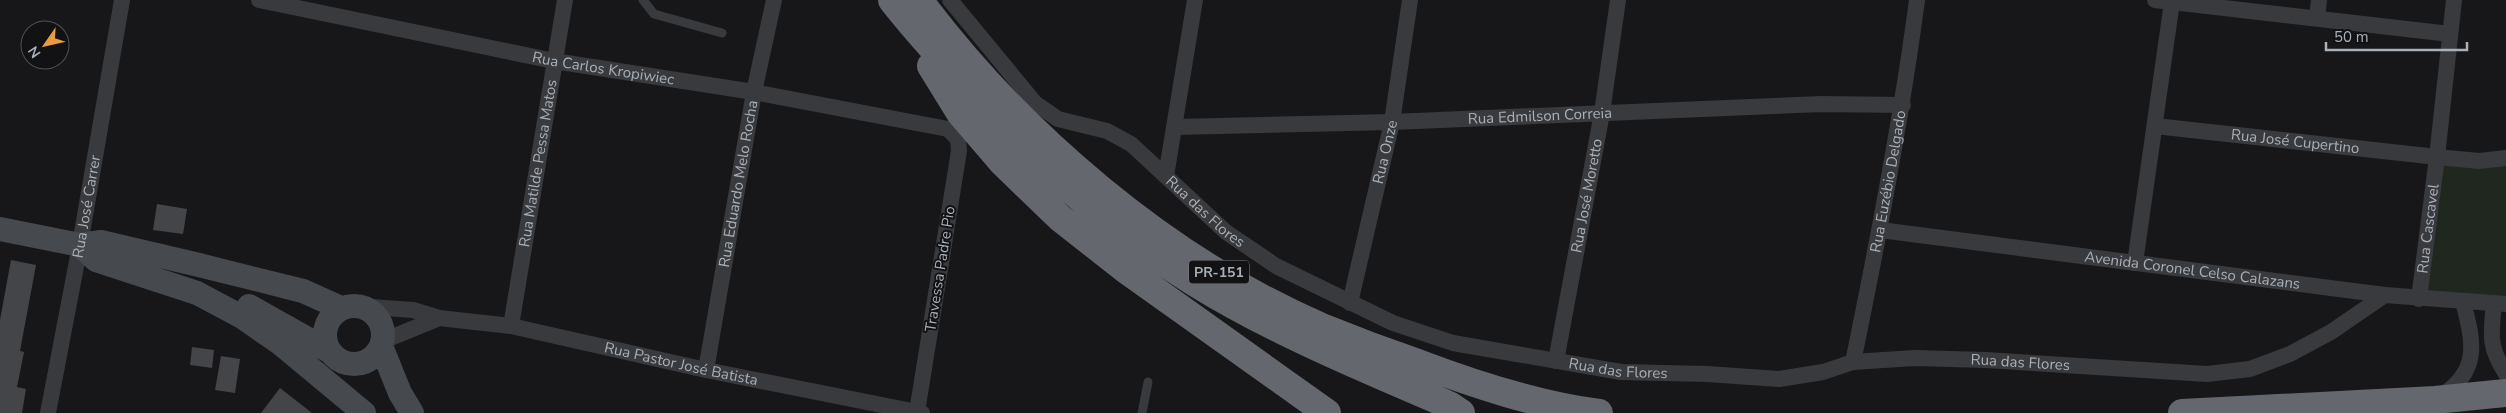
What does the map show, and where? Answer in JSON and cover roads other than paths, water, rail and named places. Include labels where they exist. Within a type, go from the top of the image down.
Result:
[{"type":"highway","name":"PR-151","points":[[905,5],[945,34],[992,86],[1074,168],[1124,208],[1195,257],[1259,295],[1321,326],[1374,356],[1472,394],[1493,405],[1502,413]]},
{"type":"highway","name":"PR-151","points":[[905,5],[996,120],[1060,182],[1141,247],[1195,283],[1266,322],[1449,405],[1461,413]]},
{"type":"highway","points":[[905,5],[924,56],[960,112],[1002,162],[1060,218],[1125,268],[1327,413]]},
{"type":"highway","name":"PR-151","points":[[1321,326],[1455,377],[1517,395],[1599,413]]},
{"type":"highway","points":[[2182,413],[2435,400],[2506,394]]},
{"type":"highway","points":[[2499,413],[2506,412]]},
{"type":"street","name":"Rua José Carrer","points":[[48,413],[80,245],[122,0]]},
{"type":"street","name":"Rua Carlos Kropiwiec","points":[[259,0],[554,61],[754,92],[948,129]]},
{"type":"street","name":"Rua Matilde Pessa Matos","points":[[511,326],[565,0]]},
{"type":"street","name":"Rua Eduardo Melo Rocha","points":[[706,370],[754,92],[774,0]]},
{"type":"street","name":"Rua das Flores","points":[[950,0],[1035,103],[1058,119],[1107,131],[1131,144],[1226,232],[1276,266],[1393,323],[1454,343],[1621,372],[1708,374],[1779,380],[1823,372],[1853,362],[1914,358],[2207,374],[2250,369],[2290,354],[2331,332],[2385,295]]},
{"type":"street","points":[[1166,176],[1176,127],[1196,0]]},
{"type":"street","name":"Rua Onze","points":[[1350,303],[1392,122],[1410,0]]},
{"type":"street","name":"Rua José Moretto","points":[[1556,361],[1602,113],[1618,0]]},
{"type":"street","name":"Rua Euzébio Delgado","points":[[1853,362],[1903,105],[1917,0]]},
{"type":"street","points":[[2155,0],[2450,34]]},
{"type":"street","points":[[2317,18],[2319,0]]},
{"type":"street","name":"Rua Cascavel","points":[[2419,299],[2454,0]]},
{"type":"street","points":[[2135,263],[2154,126],[2182,2]]},
{"type":"street","name":"Rua Edmilson Correia","points":[[1176,127],[1392,122],[1821,104],[1903,105]]},
{"type":"street","name":"Rua José Cupertino","points":[[2154,126],[2437,158],[2480,161],[2506,158]]},
{"type":"street","name":"Travessa Padre Pio","points":[[919,412],[959,151],[958,139],[948,129]]},
{"type":"street","points":[[0,229],[80,245],[101,242],[270,282],[349,307],[368,309],[377,318],[382,329],[382,343],[400,393],[412,413]]},
{"type":"street","name":"Avenida Coronel Celso Calazans","points":[[1880,230],[2385,295],[2419,299],[2500,303]]},
{"type":"street","points":[[80,245],[96,260],[197,293],[225,297],[254,308],[336,356],[354,364],[365,362],[375,355],[382,343]]},
{"type":"street","points":[[197,293],[242,317],[273,338],[364,413]]},
{"type":"street","points":[[2435,400],[2462,380],[2470,366],[2472,349],[2470,327],[2463,302]]},
{"type":"street","points":[[2500,303],[2491,329],[2493,352],[2506,374]]},
{"type":"street","points":[[336,356],[324,336],[328,320],[349,307]]},
{"type":"street","name":"Rua Pastor José Batista","points":[[349,307],[413,310],[439,318],[511,326],[706,370],[919,412]]},
{"type":"street","name":"Rua Pastor José Batista","points":[[382,343],[439,318]]},
{"type":"street","points":[[327,382],[336,356]]},
{"type":"lane","points":[[643,0],[654,14],[722,33]]},
{"type":"lane","points":[[1142,413],[1148,382]]}]
